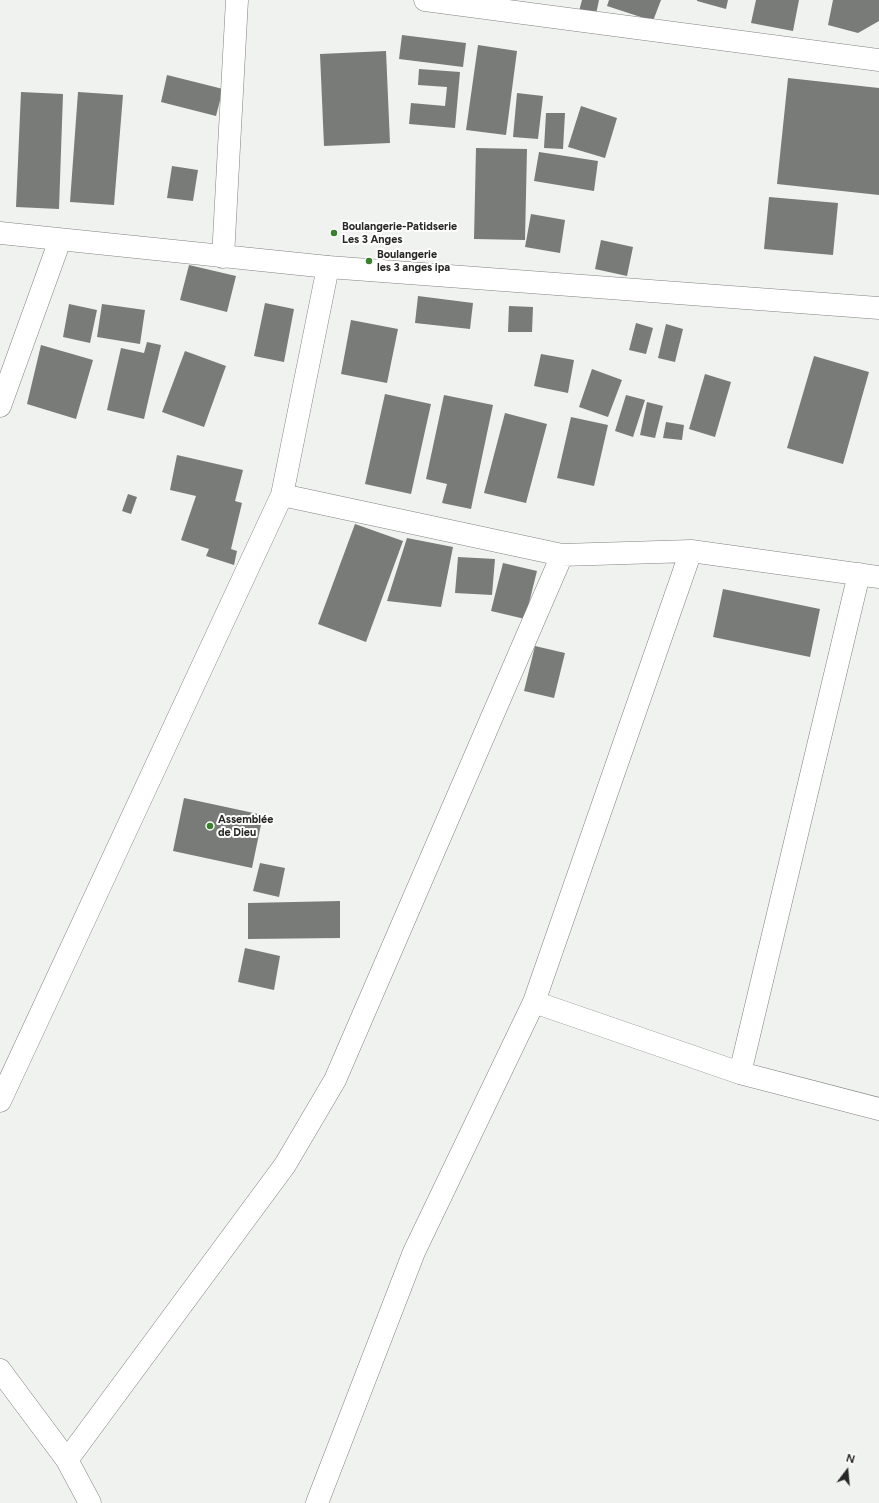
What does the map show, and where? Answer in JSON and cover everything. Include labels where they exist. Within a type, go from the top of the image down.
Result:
[{"type":"street","points":[[224,257],[237,0]]},
{"type":"street","points":[[425,0],[879,60]]},
{"type":"street","points":[[0,233],[328,267],[879,308]]},
{"type":"street","points":[[0,406],[60,240]]},
{"type":"street","points":[[0,1101],[282,495],[328,267]]},
{"type":"street","points":[[282,495],[562,555],[691,551],[869,576],[740,1073]]},
{"type":"street","points":[[317,1503],[414,1252],[534,1002],[691,551]]},
{"type":"street","points":[[67,1460],[285,1166],[334,1080],[562,555]]},
{"type":"street","points":[[534,1002],[740,1073],[879,1109]]},
{"type":"street","points":[[0,1370],[67,1460],[90,1503]]},
{"type":"building","points":[[582,0],[599,0],[595,19],[578,15]]},
{"type":"building","points":[[609,0],[661,0],[653,21],[607,6]]},
{"type":"building","points":[[697,0],[728,0],[726,9]]},
{"type":"building","points":[[756,0],[799,0],[793,31],[751,23]]},
{"type":"building","points":[[833,0],[879,0],[879,21],[858,33],[828,25]]},
{"type":"building","points":[[402,35],[466,43],[463,67],[399,59]]},
{"type":"building","points":[[478,45],[517,51],[506,135],[466,130]]},
{"type":"building","points":[[386,51],[390,143],[324,146],[320,54]]},
{"type":"building","points":[[419,69],[460,72],[455,128],[409,124],[411,103],[445,106],[447,87],[418,85]]},
{"type":"building","points":[[167,75],[223,89],[216,116],[161,102]]},
{"type":"building","points":[[788,78],[879,88],[879,195],[777,184]]},
{"type":"building","points":[[21,92],[63,94],[59,209],[16,207]]},
{"type":"building","points":[[78,92],[123,95],[114,205],[70,202]]},
{"type":"building","points":[[517,93],[543,96],[538,139],[513,137]]},
{"type":"building","points":[[581,106],[617,118],[605,158],[568,147]]},
{"type":"building","points":[[546,113],[565,113],[563,149],[544,148]]},
{"type":"building","points":[[476,148],[527,149],[525,240],[474,239]]},
{"type":"building","points":[[539,152],[598,161],[594,191],[534,181]]},
{"type":"building","points":[[172,166],[198,170],[193,201],[167,198]]},
{"type":"building","points":[[769,197],[838,203],[833,255],[764,249]]},
{"type":"building","points":[[531,214],[565,220],[560,253],[525,247]]},
{"type":"building","points":[[601,240],[633,247],[627,276],[595,269]]},
{"type":"building","points":[[189,265],[236,276],[227,312],[180,300]]},
{"type":"building","points":[[418,296],[473,303],[470,329],[415,323]]},
{"type":"building","points":[[265,303],[294,309],[284,362],[254,356]]},
{"type":"building","points":[[69,304],[97,310],[90,343],[63,337]]},
{"type":"building","points":[[102,304],[145,310],[140,344],[97,337]]},
{"type":"building","points":[[509,306],[533,307],[532,332],[508,332]]},
{"type":"building","points":[[351,320],[398,329],[387,383],[341,374]]},
{"type":"building","points":[[636,323],[653,328],[646,354],[629,350]]},
{"type":"building","points":[[666,324],[683,329],[675,362],[658,358]]},
{"type":"building","points":[[147,342],[161,345],[144,419],[107,410],[121,348],[144,353]]},
{"type":"building","points":[[41,345],[93,360],[76,419],[27,404]]},
{"type":"building","points":[[185,351],[226,366],[204,427],[162,412]]},
{"type":"building","points":[[541,354],[574,360],[568,393],[534,386]]},
{"type":"building","points":[[814,356],[869,372],[843,464],[787,448]]},
{"type":"building","points":[[592,369],[622,380],[608,417],[579,407]]},
{"type":"building","points":[[705,374],[731,382],[715,437],[689,429]]},
{"type":"building","points":[[385,394],[431,404],[411,494],[365,484]]},
{"type":"building","points":[[444,395],[493,405],[471,509],[442,503],[447,484],[426,479]]},
{"type":"building","points":[[626,395],[645,400],[633,437],[615,431]]},
{"type":"building","points":[[647,402],[663,406],[655,438],[640,435]]},
{"type":"building","points":[[505,413],[547,424],[526,503],[484,493]]},
{"type":"building","points":[[571,417],[608,425],[594,486],[557,478]]},
{"type":"building","points":[[666,422],[684,425],[682,440],[663,438]]},
{"type":"building","points":[[177,455],[243,470],[235,501],[242,503],[231,549],[237,551],[234,565],[206,556],[209,549],[181,540],[196,496],[170,490]]},
{"type":"building","points":[[128,494],[137,497],[131,514],[122,511]]},
{"type":"building","points":[[355,524],[403,541],[366,642],[318,624]]},
{"type":"building","points":[[407,538],[453,547],[441,607],[387,601]]},
{"type":"building","points":[[458,557],[495,559],[492,595],[455,593]]},
{"type":"building","points":[[503,563],[537,571],[525,619],[491,611]]},
{"type":"building","points":[[723,589],[820,609],[810,657],[713,637]]},
{"type":"building","points":[[535,646],[565,653],[554,698],[524,691]]},
{"type":"building","points":[[184,798],[263,815],[252,868],[173,851]]},
{"type":"building","points":[[260,863],[285,868],[279,897],[253,891]]},
{"type":"building","points":[[340,901],[340,938],[248,939],[248,903]]},
{"type":"building","points":[[245,948],[280,956],[274,990],[238,982]]},
{"type":"place","name":"Boulangerie-Patidserie Les 3 Anges","points":[[334,233]]},
{"type":"place","name":"Boulangerie les 3 anges ipa","points":[[369,261]]},
{"type":"place","name":"Assemblée de Dieu","points":[[210,826]]}]
